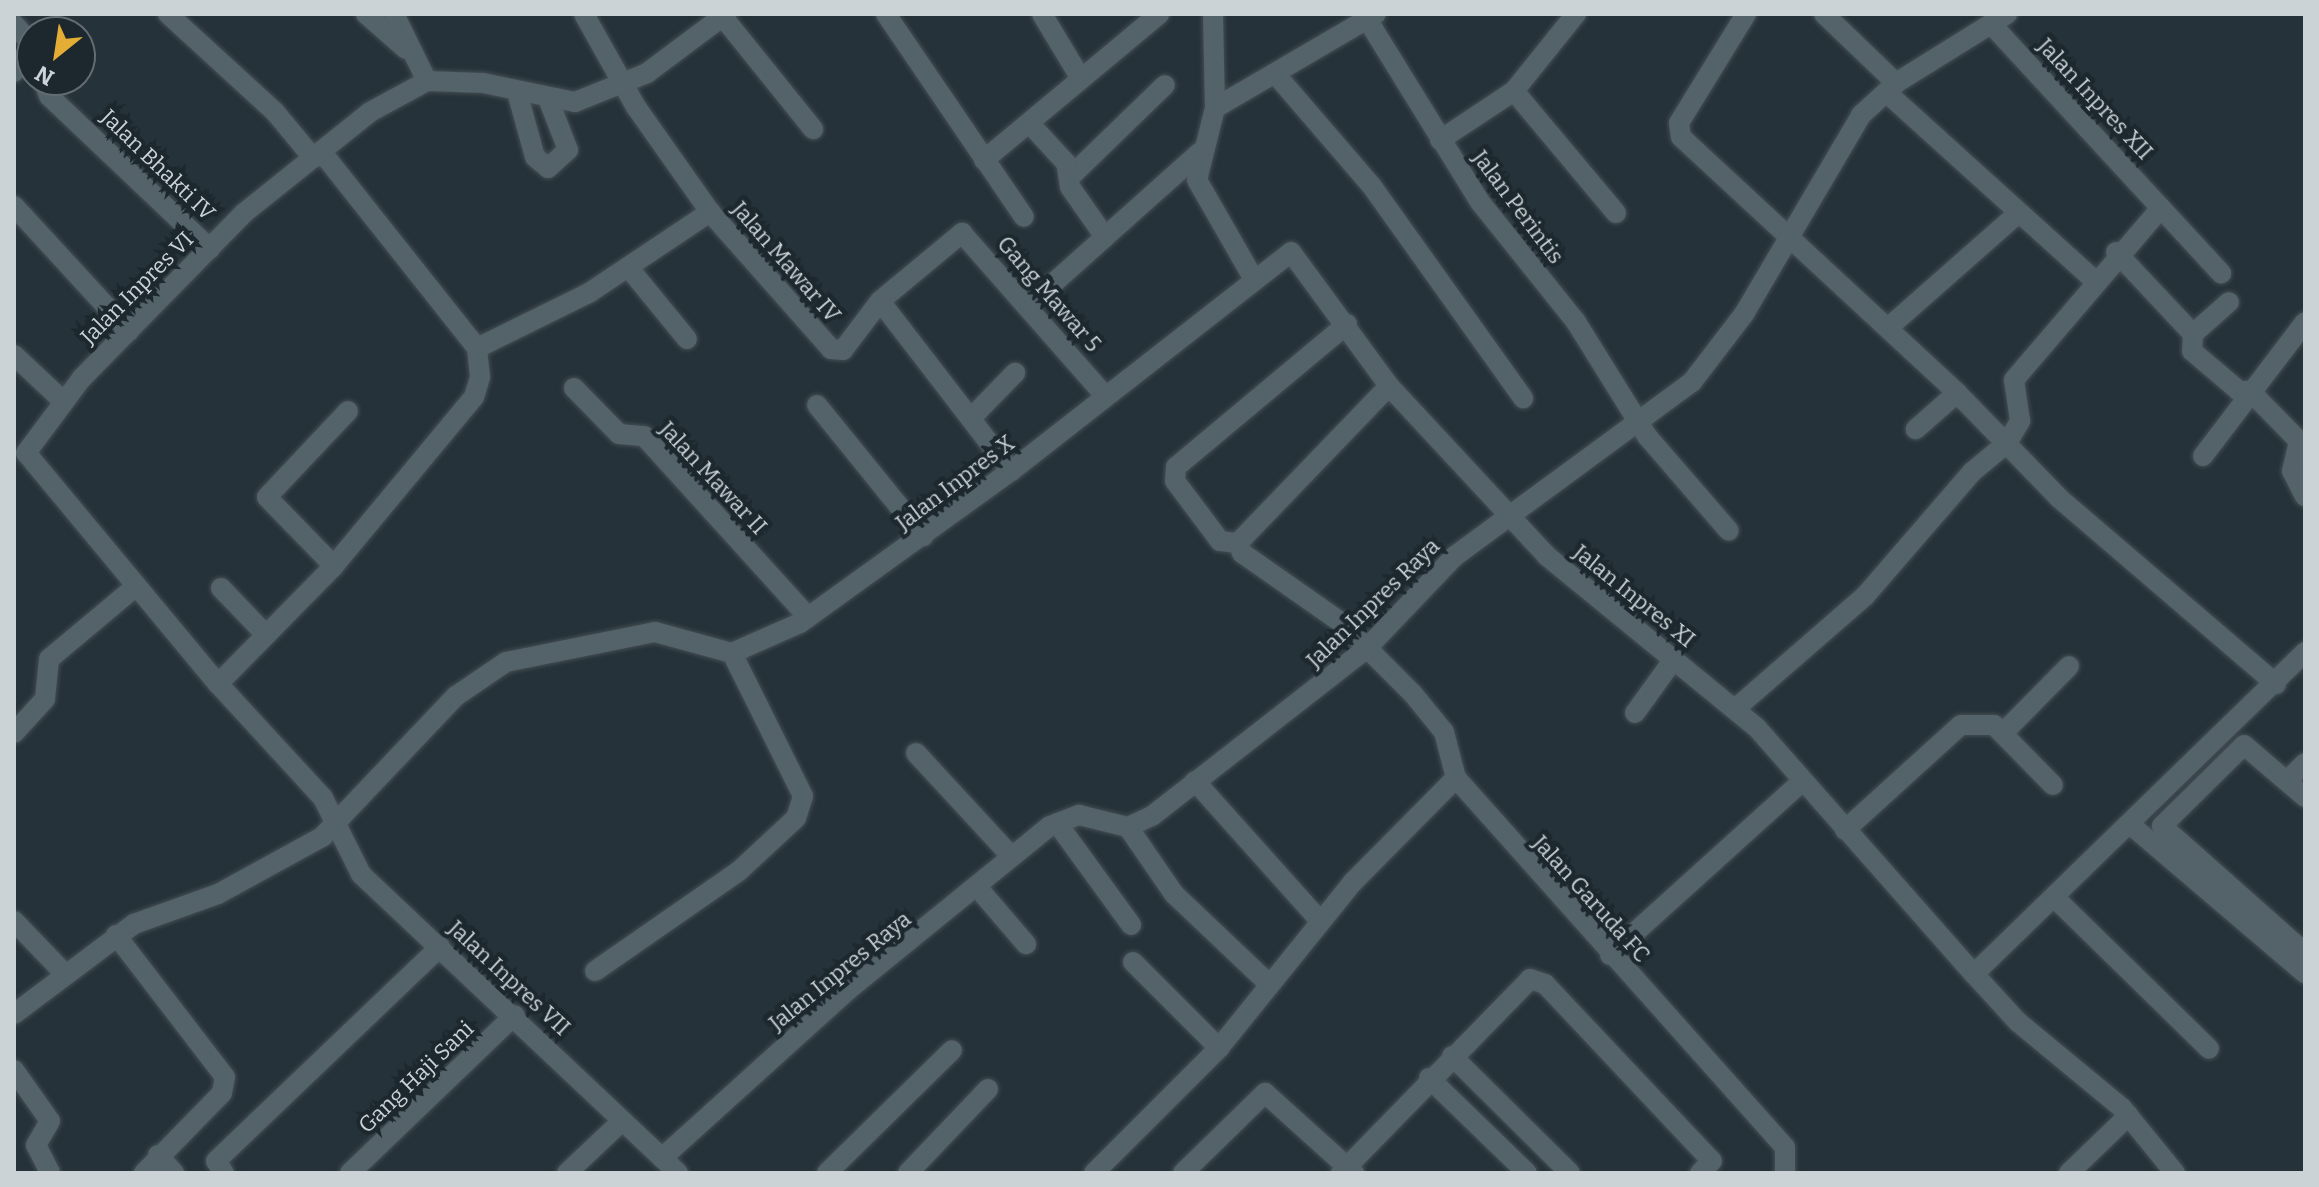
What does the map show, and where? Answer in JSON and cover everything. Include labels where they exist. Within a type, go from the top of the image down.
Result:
[{"type":"street","points":[[168,14],[317,154],[477,348],[474,397],[334,566],[218,684]]},
{"type":"street","points":[[366,14],[412,54]]},
{"type":"street","points":[[394,14],[427,81],[517,92],[549,101],[575,102],[626,84],[725,15],[813,129]]},
{"type":"street","name":"Jalan Mawar IV","points":[[584,14],[710,212],[831,349],[852,343],[880,301]]},
{"type":"street","points":[[886,14],[1024,217]]},
{"type":"street","points":[[1042,14],[1081,79]]},
{"type":"street","points":[[984,160],[1031,125],[1159,14]]},
{"type":"street","points":[[1213,14],[1215,108],[1200,152],[1197,180],[1252,276]]},
{"type":"street","points":[[1440,140],[1514,91],[1576,14]]},
{"type":"street","points":[[1746,14],[1679,123],[1681,137],[1889,327],[2146,576],[2276,684]]},
{"type":"street","points":[[1824,14],[1891,87],[2017,214],[2094,280]]},
{"type":"street","points":[[1215,108],[1278,77],[1372,16]]},
{"type":"street","name":"Jalan Perintis","points":[[1372,16],[1440,140],[1639,418],[1729,531]]},
{"type":"street","name":"Jalan Inpres Raya","points":[[662,1158],[848,990],[978,888],[1011,856],[1057,823],[1079,815],[1128,827],[1195,781],[1367,648],[1455,556],[1692,382],[1721,347],[1792,237],[1861,115],[1891,87],[1990,20]]},
{"type":"street","name":"Jalan Inpres XII","points":[[1990,20],[2221,273]]},
{"type":"street","points":[[1278,77],[1371,185],[1523,398]]},
{"type":"street","name":"Jalan Inpres VI","points":[[336,825],[323,798],[218,684],[20,454],[63,401],[210,249],[317,154],[427,81]]},
{"type":"street","points":[[1070,177],[1165,85]]},
{"type":"street","points":[[1514,91],[1616,213]]},
{"type":"street","points":[[517,92],[535,157],[548,168],[568,150],[549,101]]},
{"type":"street","name":"Jalan Bhakti IV","points":[[49,96],[210,249]]},
{"type":"street","points":[[1031,125],[1070,177],[1105,237]]},
{"type":"street","points":[[1029,305],[1200,152]]},
{"type":"street","points":[[14,206],[129,331]]},
{"type":"street","points":[[1735,709],[1865,596],[1972,472],[2007,443],[2020,421],[2014,380],[2116,252],[2161,208]]},
{"type":"street","points":[[477,348],[628,267],[710,212]]},
{"type":"street","points":[[1889,327],[2017,214]]},
{"type":"street","name":"Gang Mawar 5","points":[[880,301],[962,233],[1029,305],[1105,396]]},
{"type":"street","name":"Jalan Inpres X","points":[[732,653],[808,617],[923,536],[1011,471],[1252,276],[1291,252],[1347,324],[1389,386],[1509,515]]},
{"type":"street","points":[[2116,252],[2193,334]]},
{"type":"street","points":[[628,267],[687,339]]},
{"type":"street","points":[[880,301],[974,415],[1011,471]]},
{"type":"street","points":[[2229,302],[2193,334],[2192,351],[2239,391],[2250,391],[2299,441],[2292,471],[2305,496]]},
{"type":"street","points":[[2203,456],[2305,322]]},
{"type":"street","name":"Jalan Garuda FC","points":[[1347,324],[1176,467],[1175,481],[1220,541],[1238,543],[1242,553],[1367,648],[1444,732],[1456,778],[1610,955],[1785,1147],[1787,1172]]},
{"type":"street","points":[[14,355],[63,401]]},
{"type":"street","points":[[974,415],[1015,373]]},
{"type":"street","points":[[1238,543],[1389,386]]},
{"type":"street","name":"Jalan Mawar II","points":[[574,388],[619,434],[644,436],[808,617]]},
{"type":"street","points":[[1916,429],[1957,393]]},
{"type":"street","points":[[817,405],[923,536]]},
{"type":"street","points":[[334,566],[267,497],[348,411]]},
{"type":"street","name":"Jalan Inpres XI","points":[[1509,515],[1579,587],[1735,709],[1799,784],[1845,830],[1974,974],[2129,1115],[2175,1173]]},
{"type":"street","points":[[14,733],[49,691],[49,659],[135,587]]},
{"type":"street","points":[[221,588],[266,635]]},
{"type":"street","points":[[14,1014],[116,935],[265,871],[336,825],[456,696],[506,662],[655,632],[732,653],[803,796],[796,818],[739,871],[595,971]]},
{"type":"street","points":[[1974,974],[2132,826],[2305,652]]},
{"type":"street","points":[[1635,713],[1674,659]]},
{"type":"street","points":[[2003,733],[2069,666]]},
{"type":"street","points":[[1845,830],[1961,725],[1978,722],[2003,733],[2053,785]]},
{"type":"street","points":[[2305,797],[2240,746],[2163,831],[2305,953]]},
{"type":"street","points":[[916,753],[1011,856]]},
{"type":"street","points":[[2287,781],[2305,763]]},
{"type":"street","points":[[1094,1173],[1219,1048],[1320,921],[1456,778]]},
{"type":"street","points":[[1195,781],[1320,921]]},
{"type":"street","points":[[1610,955],[1799,784]]},
{"type":"street","points":[[1057,823],[1131,925]]},
{"type":"street","name":"Jalan Inpres VII","points":[[336,825],[361,874],[515,1015],[678,1173]]},
{"type":"street","points":[[2132,826],[2305,973]]},
{"type":"street","points":[[1128,827],[1174,894],[1270,985]]},
{"type":"street","points":[[978,888],[1026,944]]},
{"type":"street","points":[[2056,899],[2209,1049]]},
{"type":"street","points":[[14,921],[66,975]]},
{"type":"street","points":[[116,935],[225,1077],[222,1093],[158,1155],[144,1173]]},
{"type":"street","points":[[224,1173],[216,1161],[440,947]]},
{"type":"street","points":[[1133,962],[1219,1048]]},
{"type":"street","points":[[1183,1173],[1265,1093],[1348,1171],[1429,1078],[1524,983],[1538,979],[1713,1169]]},
{"type":"street","name":"Gang Haji Sani","points":[[350,1173],[515,1015]]},
{"type":"street","points":[[827,1173],[952,1050]]},
{"type":"street","points":[[1452,1056],[1570,1173]]},
{"type":"street","points":[[14,1070],[50,1121],[36,1145],[50,1173]]},
{"type":"street","points":[[1429,1078],[1529,1173],[1551,1152]]},
{"type":"street","points":[[908,1173],[988,1089]]},
{"type":"street","points":[[2069,1173],[2129,1115]]},
{"type":"street","points":[[567,1173],[622,1121]]},
{"type":"street","points":[[158,1155],[174,1173]]}]
